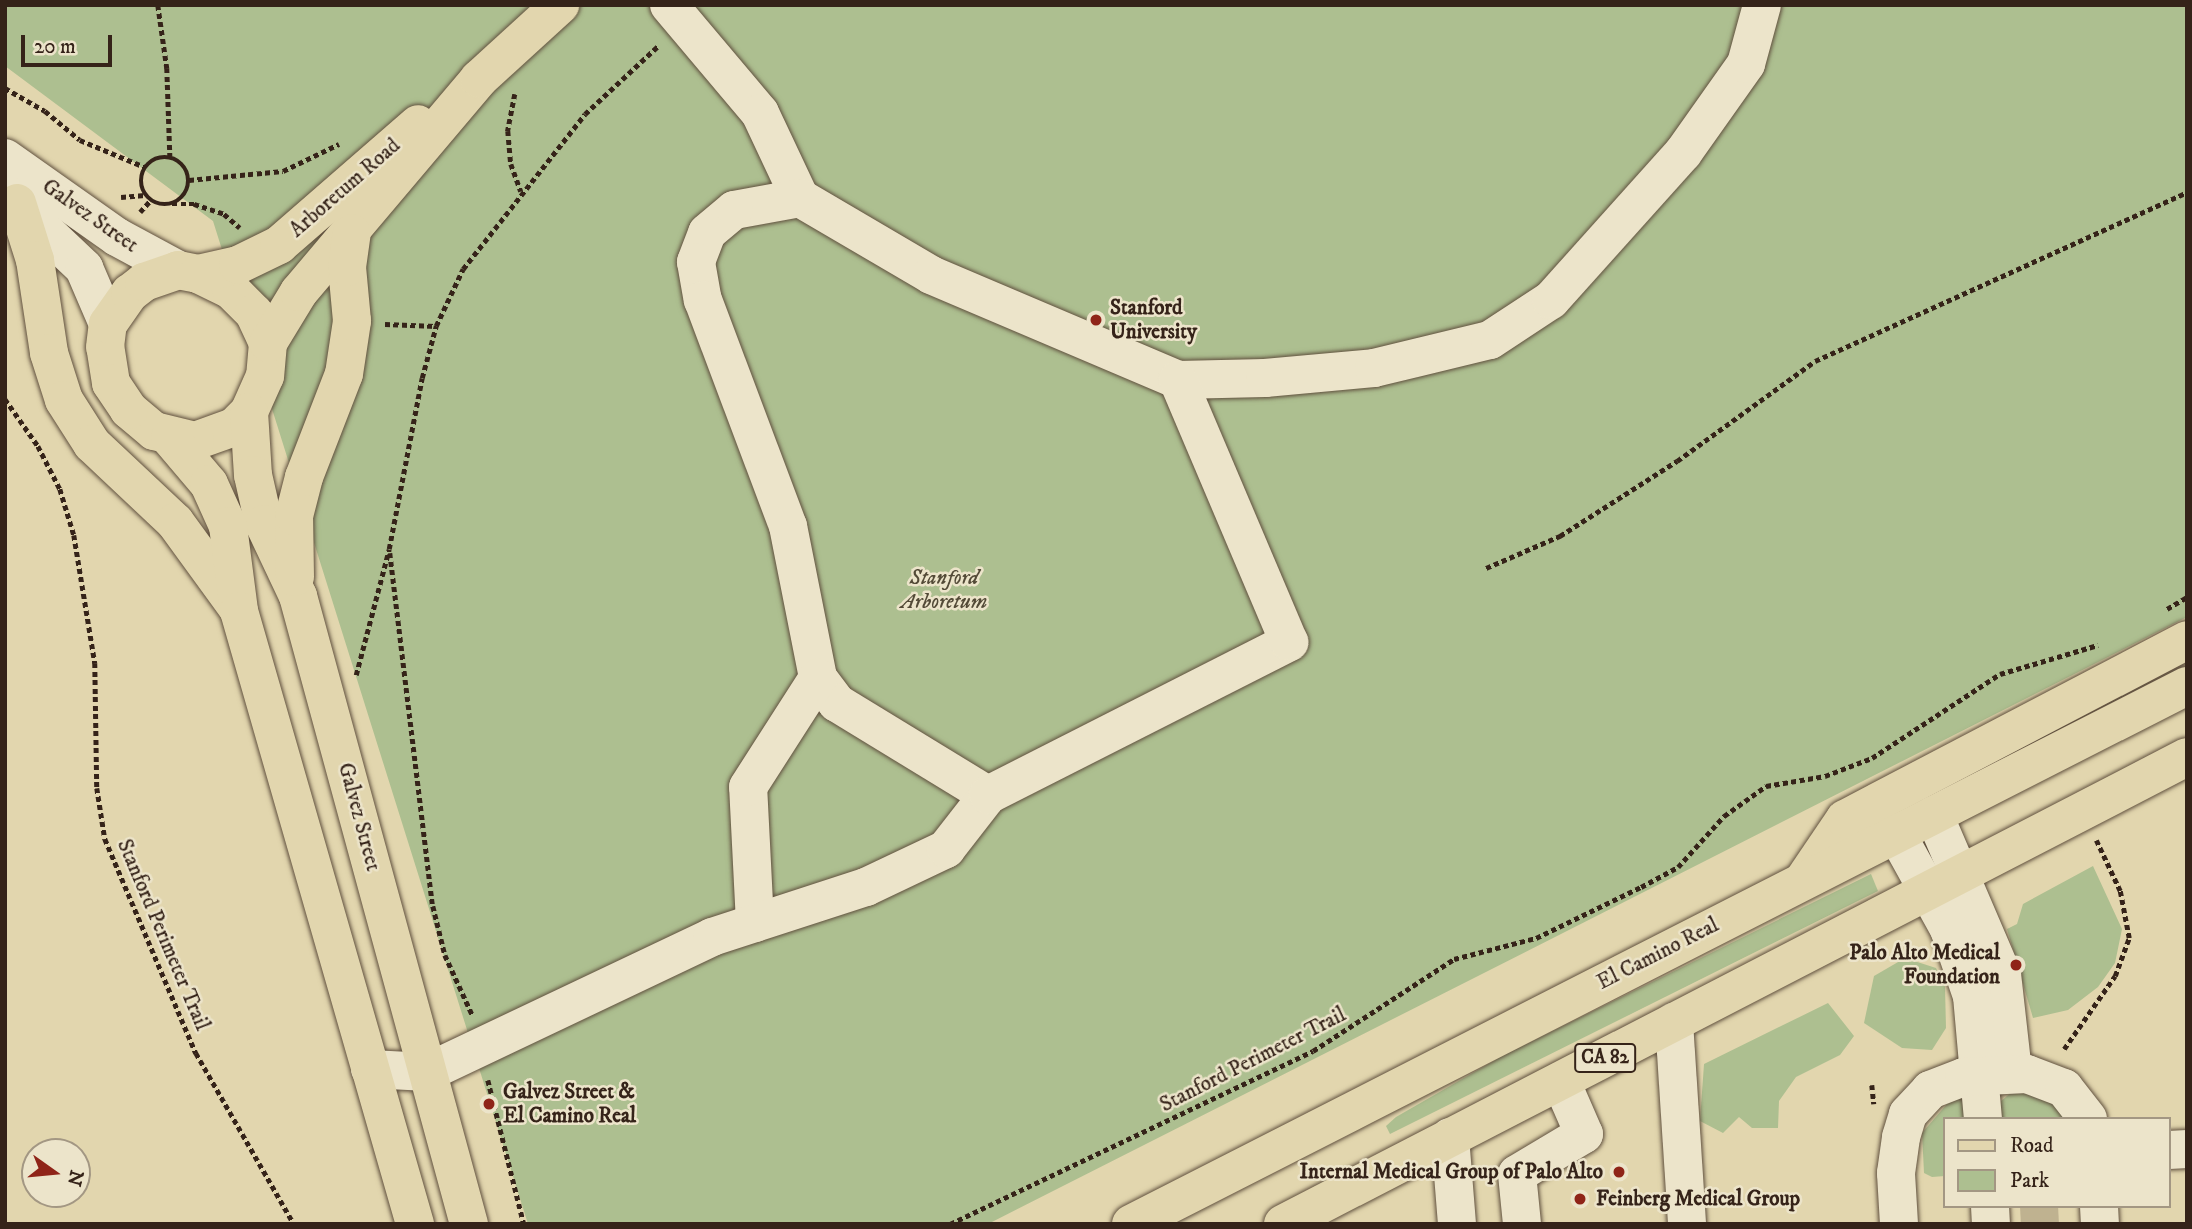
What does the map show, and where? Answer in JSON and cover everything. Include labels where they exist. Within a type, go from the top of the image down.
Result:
[{"type":"main road","name":"Arboretum Road","points":[[268,343],[299,292],[352,233],[479,79],[560,5]]},
{"type":"main road","name":"Arboretum Road","points":[[188,272],[238,265],[279,246],[443,102],[479,79]]},
{"type":"main road","points":[[11,198],[35,260],[49,353],[64,400],[92,444],[175,522],[239,611]]},
{"type":"main road","points":[[298,596],[291,548],[294,516],[344,374],[352,321],[347,267],[352,233]]},
{"type":"main road","points":[[170,438],[195,440],[217,435],[249,412],[265,376],[268,343],[242,300],[188,272],[144,282],[108,324],[106,358],[115,391],[141,422],[170,438],[209,484],[228,526],[239,611],[415,1224]]},
{"type":"main road","name":"Galvez Street","points":[[249,412],[253,475],[264,524],[298,596],[469,1224]]},
{"type":"main road","points":[[1804,880],[1845,819],[2175,625]]},
{"type":"main road","name":"El Camino Real","points":[[1130,1224],[2187,686]]},
{"type":"main road","name":"CA 82","points":[[1283,1224],[2187,757]]},
{"type":"street","points":[[676,14],[760,113],[800,198],[931,275],[1178,380],[1265,378],[1374,368],[1490,340],[1551,300],[1683,153],[1746,64],[1762,5]]},
{"type":"street","name":"Galvez Street","points":[[5,158],[117,237],[188,272]]},
{"type":"street","name":"Galvez Street","points":[[11,198],[84,268],[108,324]]},
{"type":"street","points":[[800,198],[734,210],[707,233],[696,262],[703,300],[788,526],[818,678],[837,703],[988,795]]},
{"type":"street","points":[[370,1069],[428,1072],[712,937],[866,887],[946,849],[988,795],[1289,642],[1178,380]]},
{"type":"street","points":[[755,923],[748,788],[818,678]]},
{"type":"street","points":[[1934,814],[1962,872],[2002,974],[1996,1073],[1984,1117]]},
{"type":"street","points":[[1896,834],[1949,929],[1996,1073]]},
{"type":"street","points":[[1674,1022],[1687,1224]]},
{"type":"street","points":[[1899,1224],[1896,1173],[1908,1114],[1930,1090],[1996,1073],[2064,1088],[2086,1117]]},
{"type":"street","points":[[1522,1224],[1517,1174],[1584,1134],[1562,1080]]},
{"type":"street","points":[[1450,1137],[1457,1224]]},
{"type":"path","points":[[158,5],[167,68],[170,156]]},
{"type":"path","points":[[355,679],[389,549],[402,467],[436,326],[463,269],[521,191],[585,114],[676,14]]},
{"type":"path","points":[[5,88],[45,111],[80,140],[145,167]]},
{"type":"path","points":[[517,89],[508,131],[511,164],[521,191]]},
{"type":"path","points":[[189,180],[283,171],[344,142]]},
{"type":"path","points":[[172,204],[185,195],[189,180],[184,165],[170,156],[153,159],[145,167],[140,179],[145,195],[157,204],[172,204],[194,204],[224,214],[249,236]]},
{"type":"path","points":[[1486,568],[1560,536],[1677,461],[1815,361],[2187,192]]},
{"type":"path","points":[[381,324],[436,326]]},
{"type":"path","name":"Stanford Perimeter Trail","points":[[5,399],[38,446],[60,489],[74,535],[95,663],[97,788],[105,839],[196,1053],[294,1224]]},
{"type":"path","points":[[389,549],[433,906],[445,955],[467,1000],[482,1046],[498,1132],[524,1224]]},
{"type":"path","points":[[2175,625],[2187,597]]},
{"type":"path","name":"Stanford Perimeter Trail","points":[[950,1224],[1313,1051],[1454,959],[1535,938],[1641,887],[1678,867],[1724,816],[1766,786],[1825,776],[1872,758],[2000,674],[2102,643]]},
{"type":"path","points":[[2055,1046],[2066,1050],[2115,976],[2129,938],[2120,891],[2082,809]]},
{"type":"green space","name":"Stanford Arboretum","points":[[5,5],[2187,5],[2187,617],[988,1224],[528,1224],[213,221],[5,66]]},
{"type":"green space","points":[[2093,866],[2122,929],[2115,963],[2098,987],[2068,1010],[2033,1018],[2007,929],[2017,924],[2023,904]]},
{"type":"green space","points":[[1871,874],[1878,891],[1390,1134],[1386,1126],[1396,1117],[1504,1055]]},
{"type":"green space","points":[[1905,958],[1936,968],[1945,987],[1946,1028],[1932,1050],[1902,1048],[1864,1023],[1874,976]]},
{"type":"green space","points":[[1828,1003],[1854,1036],[1840,1055],[1796,1077],[1779,1101],[1778,1128],[1752,1128],[1739,1117],[1723,1133],[1700,1121],[1704,1064]]},
{"type":"green space","points":[[2013,1091],[2033,1091],[2056,1102],[2068,1117],[1997,1117],[2001,1101]]},
{"type":"green space","points":[[1968,1094],[1974,1117],[1944,1117],[1944,1176],[1932,1177],[1924,1173],[1922,1133],[1947,1104]]},
{"type":"tunnel","points":[[2039,1208],[2040,1224]]},
{"type":"place","name":"Stanford University","points":[[1096,320]]},
{"type":"place","name":"Palo Alto Medical Foundation","points":[[2016,965]]},
{"type":"place","name":"Galvez Street & El Camino Real","points":[[489,1104]]},
{"type":"place","name":"Internal Medical Group of Palo Alto","points":[[1619,1172]]},
{"type":"place","name":"Feinberg Medical Group","points":[[1580,1199]]}]
